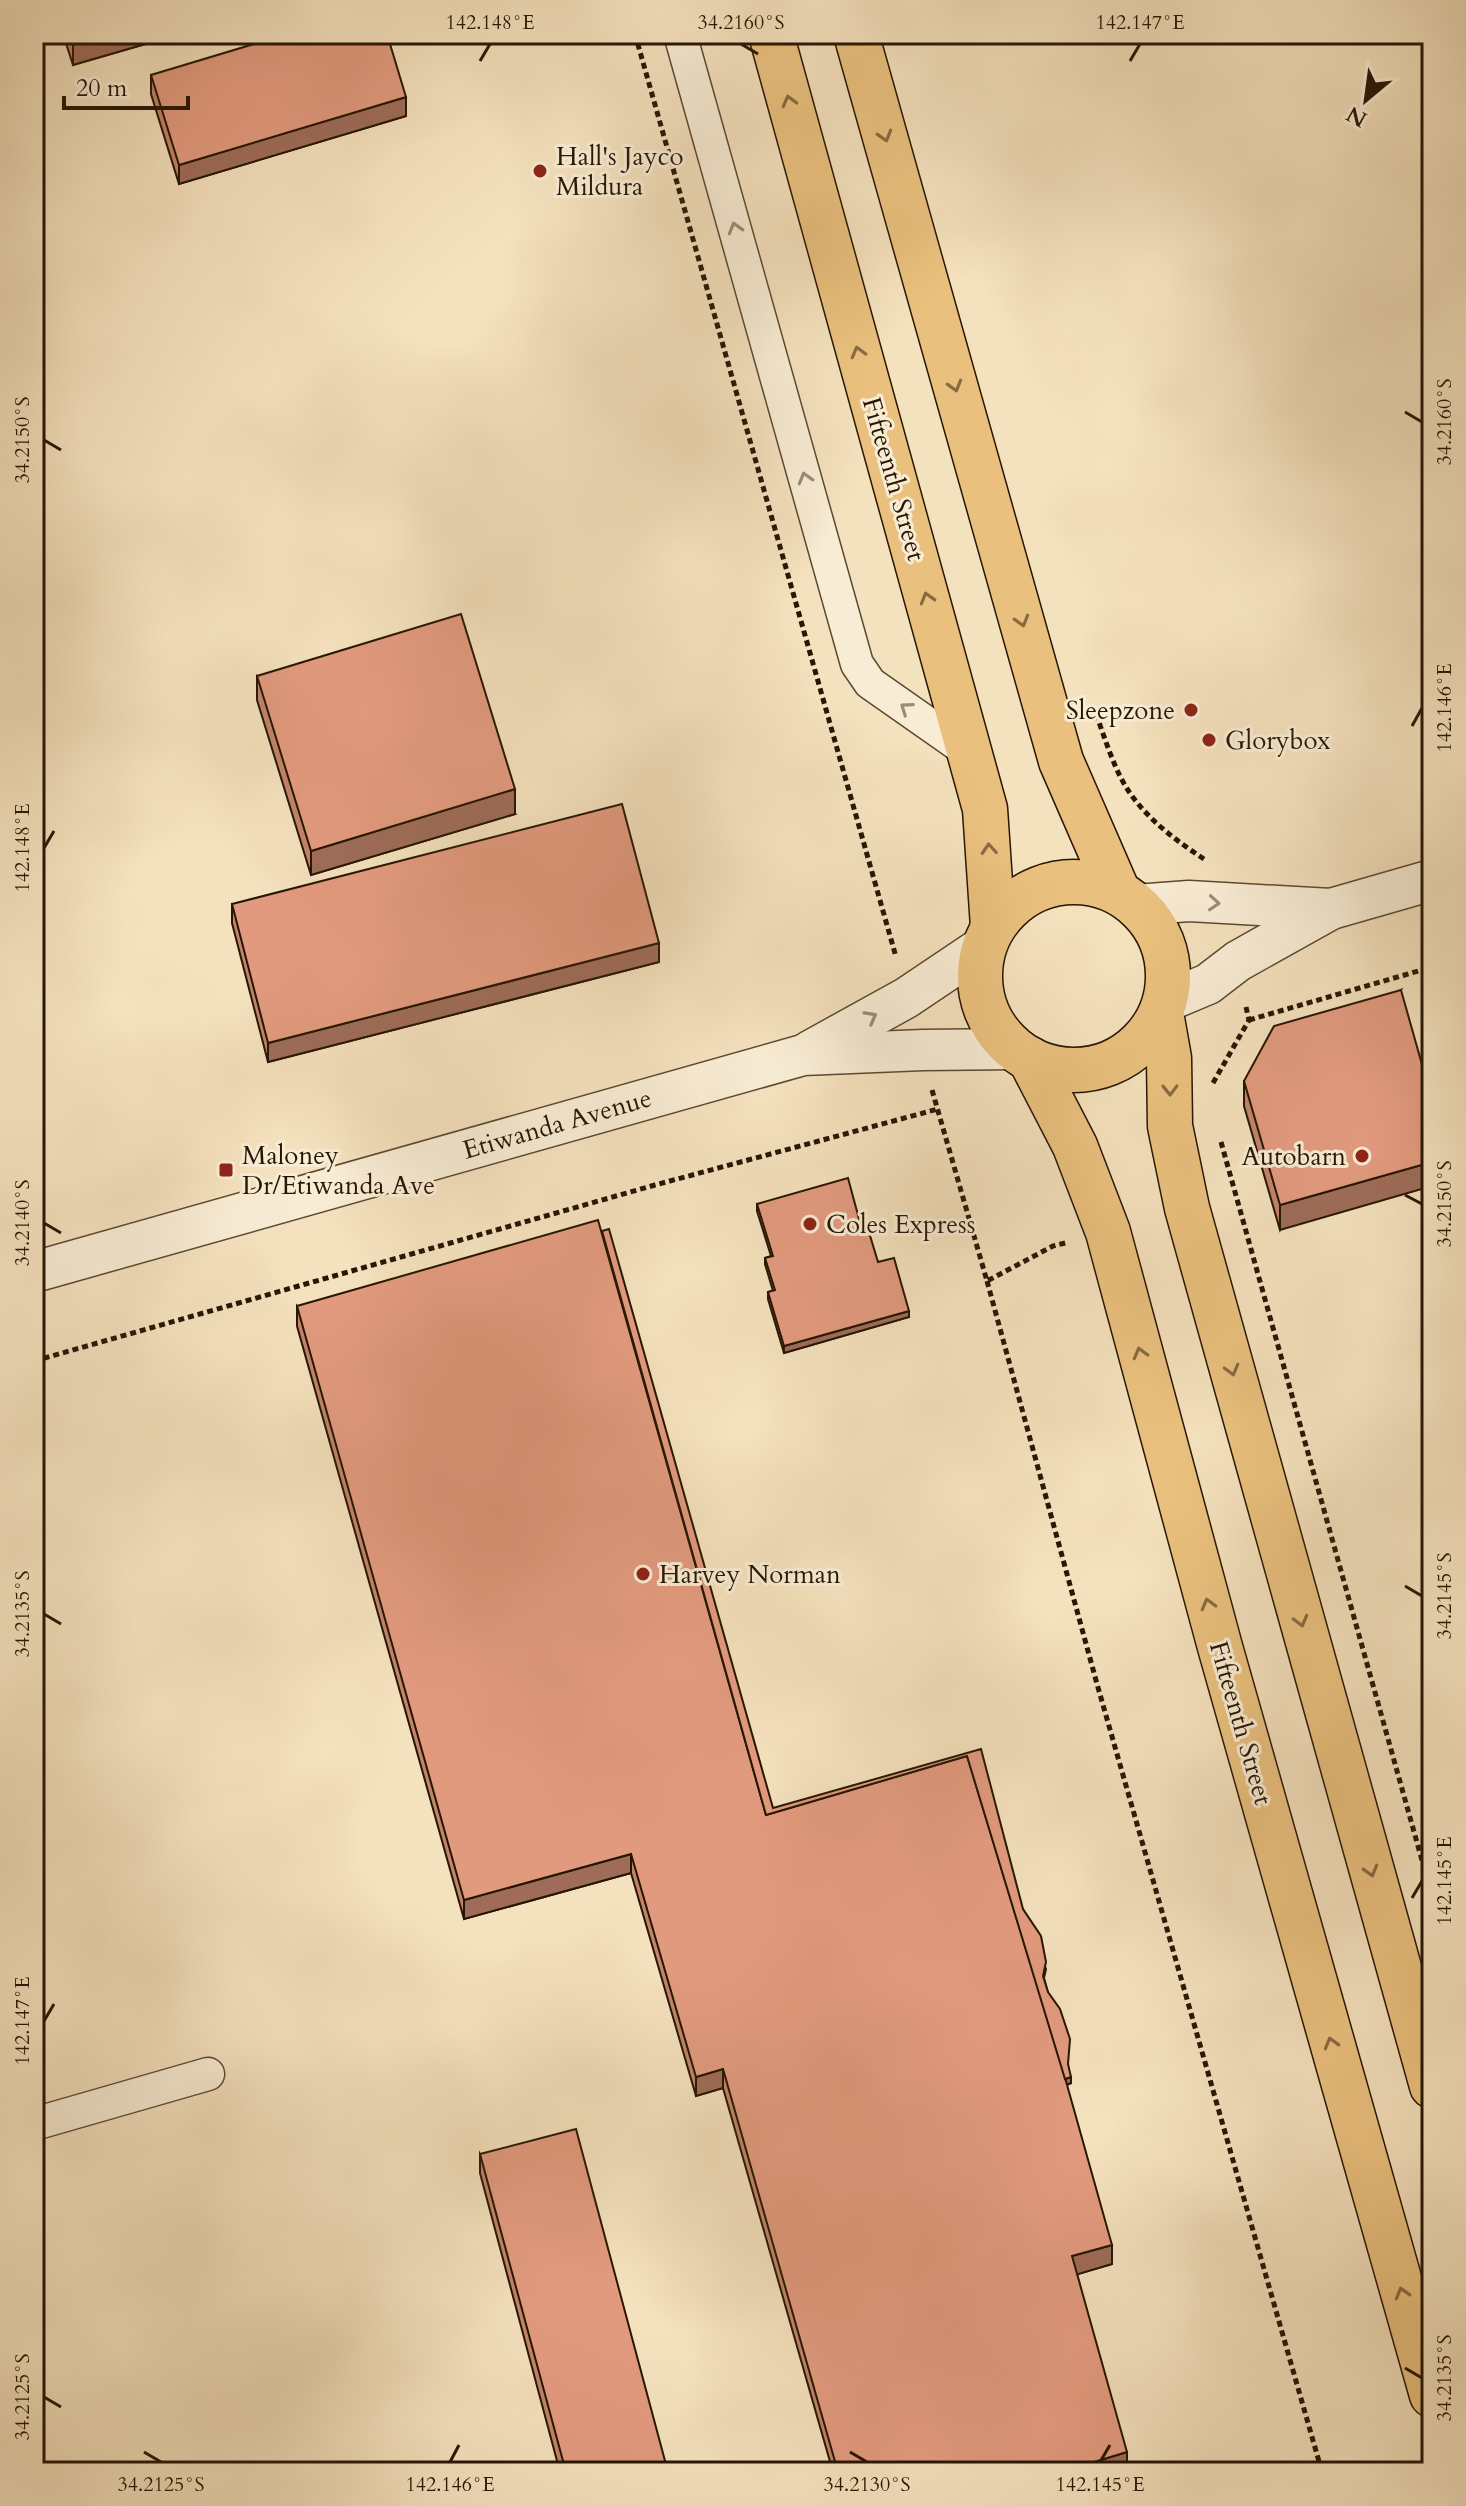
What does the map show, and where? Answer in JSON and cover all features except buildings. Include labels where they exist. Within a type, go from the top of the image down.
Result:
[{"type":"highway","name":"Fifteenth Street","points":[[771,34],[985,809],[989,936]]},
{"type":"highway","points":[[856,34],[1061,761],[1127,899]]},
{"type":"highway","points":[[1163,1008],[1145,1039],[1121,1058],[1091,1068],[1059,1069],[1023,1054],[996,1028],[984,1002],[980,973],[989,936],[1011,905],[1035,890],[1062,882],[1091,883],[1127,899],[1154,925],[1165,949],[1169,976],[1163,1008],[1174,1156],[1432,2086]]},
{"type":"highway","name":"Fifteenth Street","points":[[1023,1054],[1075,1146],[1108,1232],[1220,1647],[1432,2395]]},
{"type":"street","points":[[680,34],[857,664],[870,683],[970,753]]},
{"type":"street","points":[[1163,1008],[1208,984],[1238,961],[1331,909],[1432,880]]},
{"type":"street","points":[[1127,899],[1331,909]]},
{"type":"street","name":"Etiwanda Avenue","points":[[34,1272],[803,1055],[906,998],[989,936]]},
{"type":"street","name":"Etiwanda Avenue","points":[[803,1055],[923,1050],[1023,1054]]},
{"type":"street","points":[[34,2124],[208,2074]]},
{"type":"path","points":[[635,34],[906,998]]},
{"type":"path","points":[[1092,704],[1110,753],[1131,795],[1156,822],[1206,861],[1220,904]]},
{"type":"path","points":[[1207,1094],[1249,1020],[1238,961]]},
{"type":"path","points":[[1249,1020],[1432,967]]},
{"type":"path","points":[[923,1050],[1101,1699],[1322,2472]]},
{"type":"path","points":[[34,1361],[655,1185],[938,1109]]},
{"type":"path","points":[[1219,1136],[1432,1896]]},
{"type":"path","points":[[1187,1208],[1235,1193]]},
{"type":"path","points":[[987,1281],[1053,1246],[1108,1232]]},
{"type":"place","name":"Hall's Jayco Mildura","points":[[540,171]]},
{"type":"place","name":"Sleepzone","points":[[1191,710]]},
{"type":"place","name":"Glorybox","points":[[1209,740]]},
{"type":"place","name":"Autobarn","points":[[1362,1156]]},
{"type":"place","name":"Maloney Dr/Etiwanda Ave","points":[[226,1170]]},
{"type":"place","name":"Coles Express","points":[[810,1224]]},
{"type":"place","name":"Harvey Norman","points":[[643,1574]]}]
